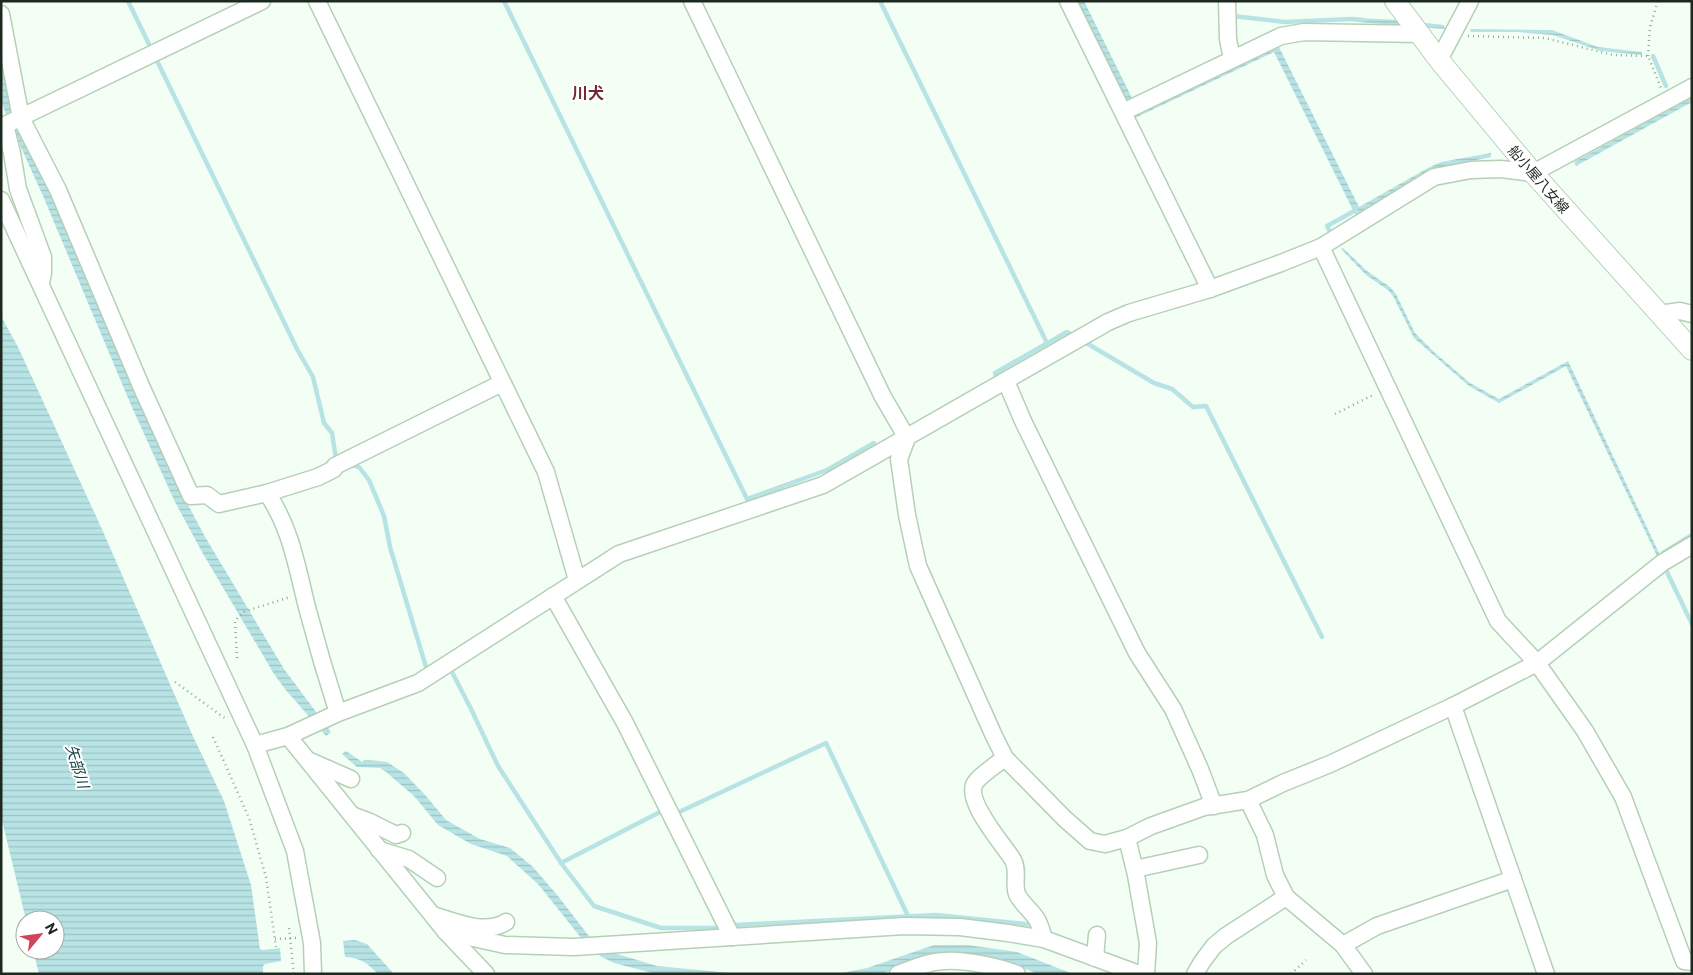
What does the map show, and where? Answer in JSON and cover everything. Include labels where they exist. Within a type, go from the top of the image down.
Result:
[{"type":"main road","name":"船小屋八女線","points":[[1395,1],[1439,60],[1533,173],[1692,350]]},
{"type":"street","points":[[40,285],[43,273],[43,257],[18,189],[5,125],[262,1]]},
{"type":"street","points":[[317,1],[546,472],[578,580]]},
{"type":"street","points":[[692,1],[883,397],[907,438]]},
{"type":"street","points":[[1068,1],[1129,109],[1210,289]]},
{"type":"street","points":[[1227,1],[1228,39],[1232,59]]},
{"type":"street","points":[[1439,60],[1470,1]]},
{"type":"street","points":[[1,14],[21,118],[58,190],[141,386],[191,496],[207,495],[219,504],[267,493],[318,477],[334,469],[335,466],[502,383]]},
{"type":"street","points":[[1129,109],[1281,36],[1304,32],[1420,34]]},
{"type":"street","points":[[255,744],[288,736],[338,713],[418,683],[620,554],[823,486],[1115,319],[1129,313],[1210,289],[1320,247],[1434,177],[1471,170],[1501,169],[1533,173],[1692,87]]},
{"type":"street","points":[[1,200],[255,744],[295,851],[311,936],[314,974]]},
{"type":"street","points":[[1320,247],[1498,621],[1537,663],[1585,731],[1623,797],[1684,961],[1692,962]]},
{"type":"street","points":[[1659,314],[1680,311],[1692,314]]},
{"type":"street","points":[[1006,381],[1023,421],[1136,653],[1173,709],[1200,769],[1214,806]]},
{"type":"street","points":[[907,438],[899,459],[907,515],[918,566],[1005,758],[1065,819],[1090,840],[1105,844],[1127,838],[1151,826],[1204,807],[1248,800],[1453,706],[1537,663],[1662,563],[1692,545]]},
{"type":"street","points":[[267,493],[275,505],[292,542],[320,659],[338,713]]},
{"type":"street","points":[[553,596],[625,722],[732,937]]},
{"type":"street","points":[[1453,706],[1546,974]]},
{"type":"street","points":[[288,736],[446,932],[486,974]]},
{"type":"street","points":[[1005,758],[975,783],[973,793],[979,810],[1016,868],[1016,892],[1036,918],[1044,939]]},
{"type":"street","points":[[307,760],[351,779]]},
{"type":"street","points":[[1248,800],[1265,835],[1275,875],[1286,897],[1343,945],[1364,974]]},
{"type":"street","points":[[352,816],[370,822],[396,835],[402,833]]},
{"type":"street","points":[[1127,838],[1135,869],[1148,943],[1146,974]]},
{"type":"street","points":[[379,850],[409,859],[436,878]]},
{"type":"street","points":[[1135,869],[1199,855]]},
{"type":"street","points":[[1343,945],[1378,926],[1513,879]]},
{"type":"street","points":[[1196,974],[1214,946],[1226,936],[1286,897]]},
{"type":"street","points":[[432,915],[487,928],[497,927],[506,922]]},
{"type":"street","points":[[446,932],[506,945],[585,946],[904,926],[960,928],[1044,939],[1138,974]]},
{"type":"street","points":[[1095,958],[1097,935]]},
{"type":"street","points":[[898,974],[927,963],[945,960],[983,965],[1017,974]]},
{"type":"path","points":[[1658,1],[1650,27],[1648,56],[1666,101]]},
{"type":"path","points":[[1452,36],[1545,38],[1613,55],[1648,56]]},
{"type":"path","points":[[1335,414],[1387,387]]},
{"type":"path","points":[[237,658],[235,621],[243,612],[303,592]]},
{"type":"path","points":[[175,682],[229,721]]},
{"type":"path","points":[[213,736],[249,818],[266,877],[276,946]]},
{"type":"path","points":[[290,928],[294,974]]},
{"type":"path","points":[[275,939],[311,936]]},
{"type":"path","points":[[1290,974],[1306,960]]},
{"type":"water","points":[[1078,1],[1084,1],[1138,110],[1277,43],[1359,207],[1441,162],[1491,153],[1491,157],[1443,167],[1425,174],[1356,216],[1274,52],[1135,118]]},
{"type":"water","points":[[1357,18],[1444,25],[1445,29],[1357,22]]},
{"type":"water","points":[[1470,29],[1552,30],[1598,47],[1642,52],[1642,55],[1601,51],[1553,35],[1516,32],[1471,32]]},
{"type":"water","points":[[1,50],[10,108],[56,205],[153,432],[204,535],[284,669],[331,732],[326,736],[274,674],[202,552],[174,500],[5,112],[1,99]]},
{"type":"water","points":[[1692,97],[1692,102],[1576,166],[1574,162]]},
{"type":"water","points":[[1343,248],[1367,271],[1390,287],[1396,294],[1415,333],[1434,352],[1470,383],[1499,399],[1568,361],[1660,555],[1657,556],[1566,366],[1499,403],[1469,386],[1414,338],[1393,296],[1388,290],[1366,275],[1341,249]]},
{"type":"water","name":"矢部川","points":[[1,316],[18,347],[101,527],[191,732],[224,801],[251,885],[260,949],[280,948],[281,961],[265,964],[263,966],[263,974],[39,974],[36,960],[65,960],[65,910],[24,910],[1,816]]},
{"type":"water","points":[[346,751],[362,762],[370,760],[387,762],[404,773],[446,820],[480,839],[510,848],[533,867],[588,935],[604,950],[657,966],[741,974],[656,974],[614,963],[600,956],[582,939],[538,884],[507,856],[471,844],[438,825],[414,796],[386,772],[380,768],[357,767],[342,754]]},
{"type":"water","points":[[355,940],[367,944],[394,974],[378,974],[363,962],[345,957],[343,941]]},
{"type":"water","points":[[934,945],[968,945],[1017,952],[1073,974],[1038,974],[1008,962],[954,955],[901,967],[881,974],[837,974],[867,968]]},
{"type":"waterway","points":[[128,1],[297,349],[313,377],[324,423],[332,433],[336,459]]},
{"type":"waterway","points":[[504,1],[747,499],[827,470],[874,443]]},
{"type":"waterway","points":[[880,1],[1047,343]]},
{"type":"waterway","points":[[1233,16],[1285,22],[1363,20]]},
{"type":"waterway","points":[[1653,56],[1666,86]]},
{"type":"waterway","points":[[1329,230],[1327,226],[1356,210]]},
{"type":"waterway","points":[[998,381],[995,373],[1067,332],[1074,336]]},
{"type":"waterway","points":[[1083,341],[1154,383],[1172,389],[1193,407],[1206,406],[1322,637]]},
{"type":"waterway","points":[[351,465],[359,467],[369,480],[384,516],[390,547],[426,667]]},
{"type":"waterway","points":[[1663,553],[1692,535]]},
{"type":"waterway","points":[[1667,572],[1692,624]]},
{"type":"waterway","points":[[453,674],[498,766],[561,863],[594,906],[661,928],[718,928]]},
{"type":"waterway","points":[[677,813],[826,743],[908,916]]},
{"type":"waterway","points":[[561,863],[660,812]]},
{"type":"waterway","points":[[732,921],[735,925],[936,915],[1035,925]]},
{"type":"district","name":"川犬","points":[[588,92]]}]
